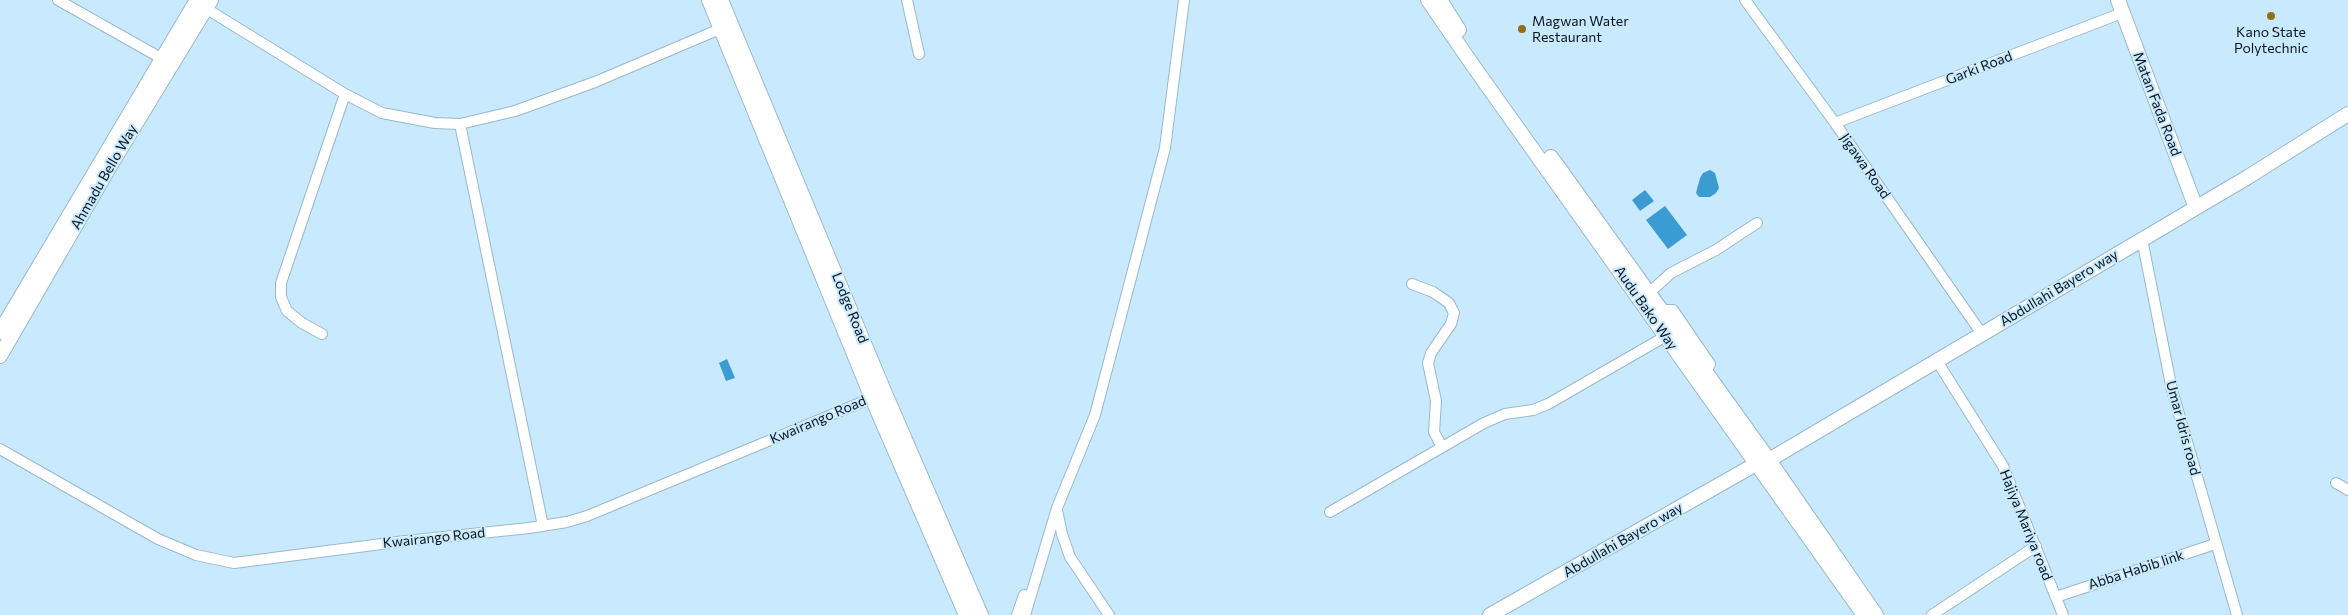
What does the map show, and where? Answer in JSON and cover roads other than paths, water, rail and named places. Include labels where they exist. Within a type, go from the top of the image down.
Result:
[{"type":"street","points":[[58,0],[167,62]]},
{"type":"street","name":"Lodge Road","points":[[709,0],[872,398],[966,615]]},
{"type":"street","name":"Lodge Road","points":[[721,0],[884,391],[981,615]]},
{"type":"street","points":[[907,0],[919,54]]},
{"type":"street","points":[[1017,615],[1042,542],[1051,524],[1094,415],[1166,148],[1184,0]]},
{"type":"street","name":"Audu Bako Way","points":[[1428,0],[1666,336],[1876,615]]},
{"type":"street","name":"Audu Bako Way","points":[[1440,0],[1481,62],[1706,372],[1762,462],[1864,615]]},
{"type":"street","name":"Jigawa Road","points":[[1745,0],[1835,123],[1982,334]]},
{"type":"street","points":[[203,3],[345,94],[382,112],[398,117],[435,123],[460,124],[515,111],[595,82],[720,29]]},
{"type":"street","name":"Ahmadu Bello Way","points":[[0,332],[203,3]]},
{"type":"street","name":"Garki Road","points":[[1835,123],[2120,6]]},
{"type":"street","name":"Matan Fada Road","points":[[2120,6],[2196,208]]},
{"type":"street","name":"Ahmadu Bello Way","points":[[0,356],[167,62]]},
{"type":"street","points":[[322,334],[302,323],[287,311],[281,297],[281,283],[345,94]]},
{"type":"street","name":"Abdullahi Bayero way","points":[[1490,615],[1937,361],[2196,208],[2348,114]]},
{"type":"street","points":[[460,124],[543,526]]},
{"type":"street","points":[[1649,293],[1671,273],[1716,250],[1757,223]]},
{"type":"street","name":"Umar Idris road","points":[[2142,239],[2172,390],[2236,615]]},
{"type":"street","points":[[1412,284],[1433,292],[1449,303],[1454,313],[1451,324],[1431,353],[1428,364],[1436,401],[1434,432],[1442,447]]},
{"type":"street","points":[[1330,512],[1498,416],[1533,410],[1548,404],[1666,336]]},
{"type":"street","name":"Hajiya Mariya road","points":[[1937,361],[2003,466],[2063,615]]},
{"type":"street","name":"Kwairango Road","points":[[0,449],[158,538],[196,555],[234,563],[405,541],[543,526],[587,516],[872,398]]},
{"type":"street","points":[[2336,483],[2348,490]]},
{"type":"street","points":[[1057,508],[1062,534],[1070,557],[1109,615]]},
{"type":"street","points":[[1025,615],[1048,544],[1051,524]]},
{"type":"street","name":"Abba Habib link","points":[[2056,597],[2215,544]]},
{"type":"street","points":[[1932,615],[2036,546]]},
{"type":"water","points":[[1710,170],[1715,173],[1719,188],[1710,197],[1699,197],[1696,193],[1700,178],[1703,173]]},
{"type":"water","points":[[1645,190],[1654,201],[1640,211],[1632,200]]},
{"type":"water","points":[[1665,206],[1687,235],[1668,249],[1646,220]]},
{"type":"water","points":[[727,359],[735,378],[726,381],[719,363]]},
{"type":"place","name":"Kano State Polytechnic","points":[[2271,16]]},
{"type":"place","name":"Magwan Water Restaurant","points":[[1522,29]]}]
